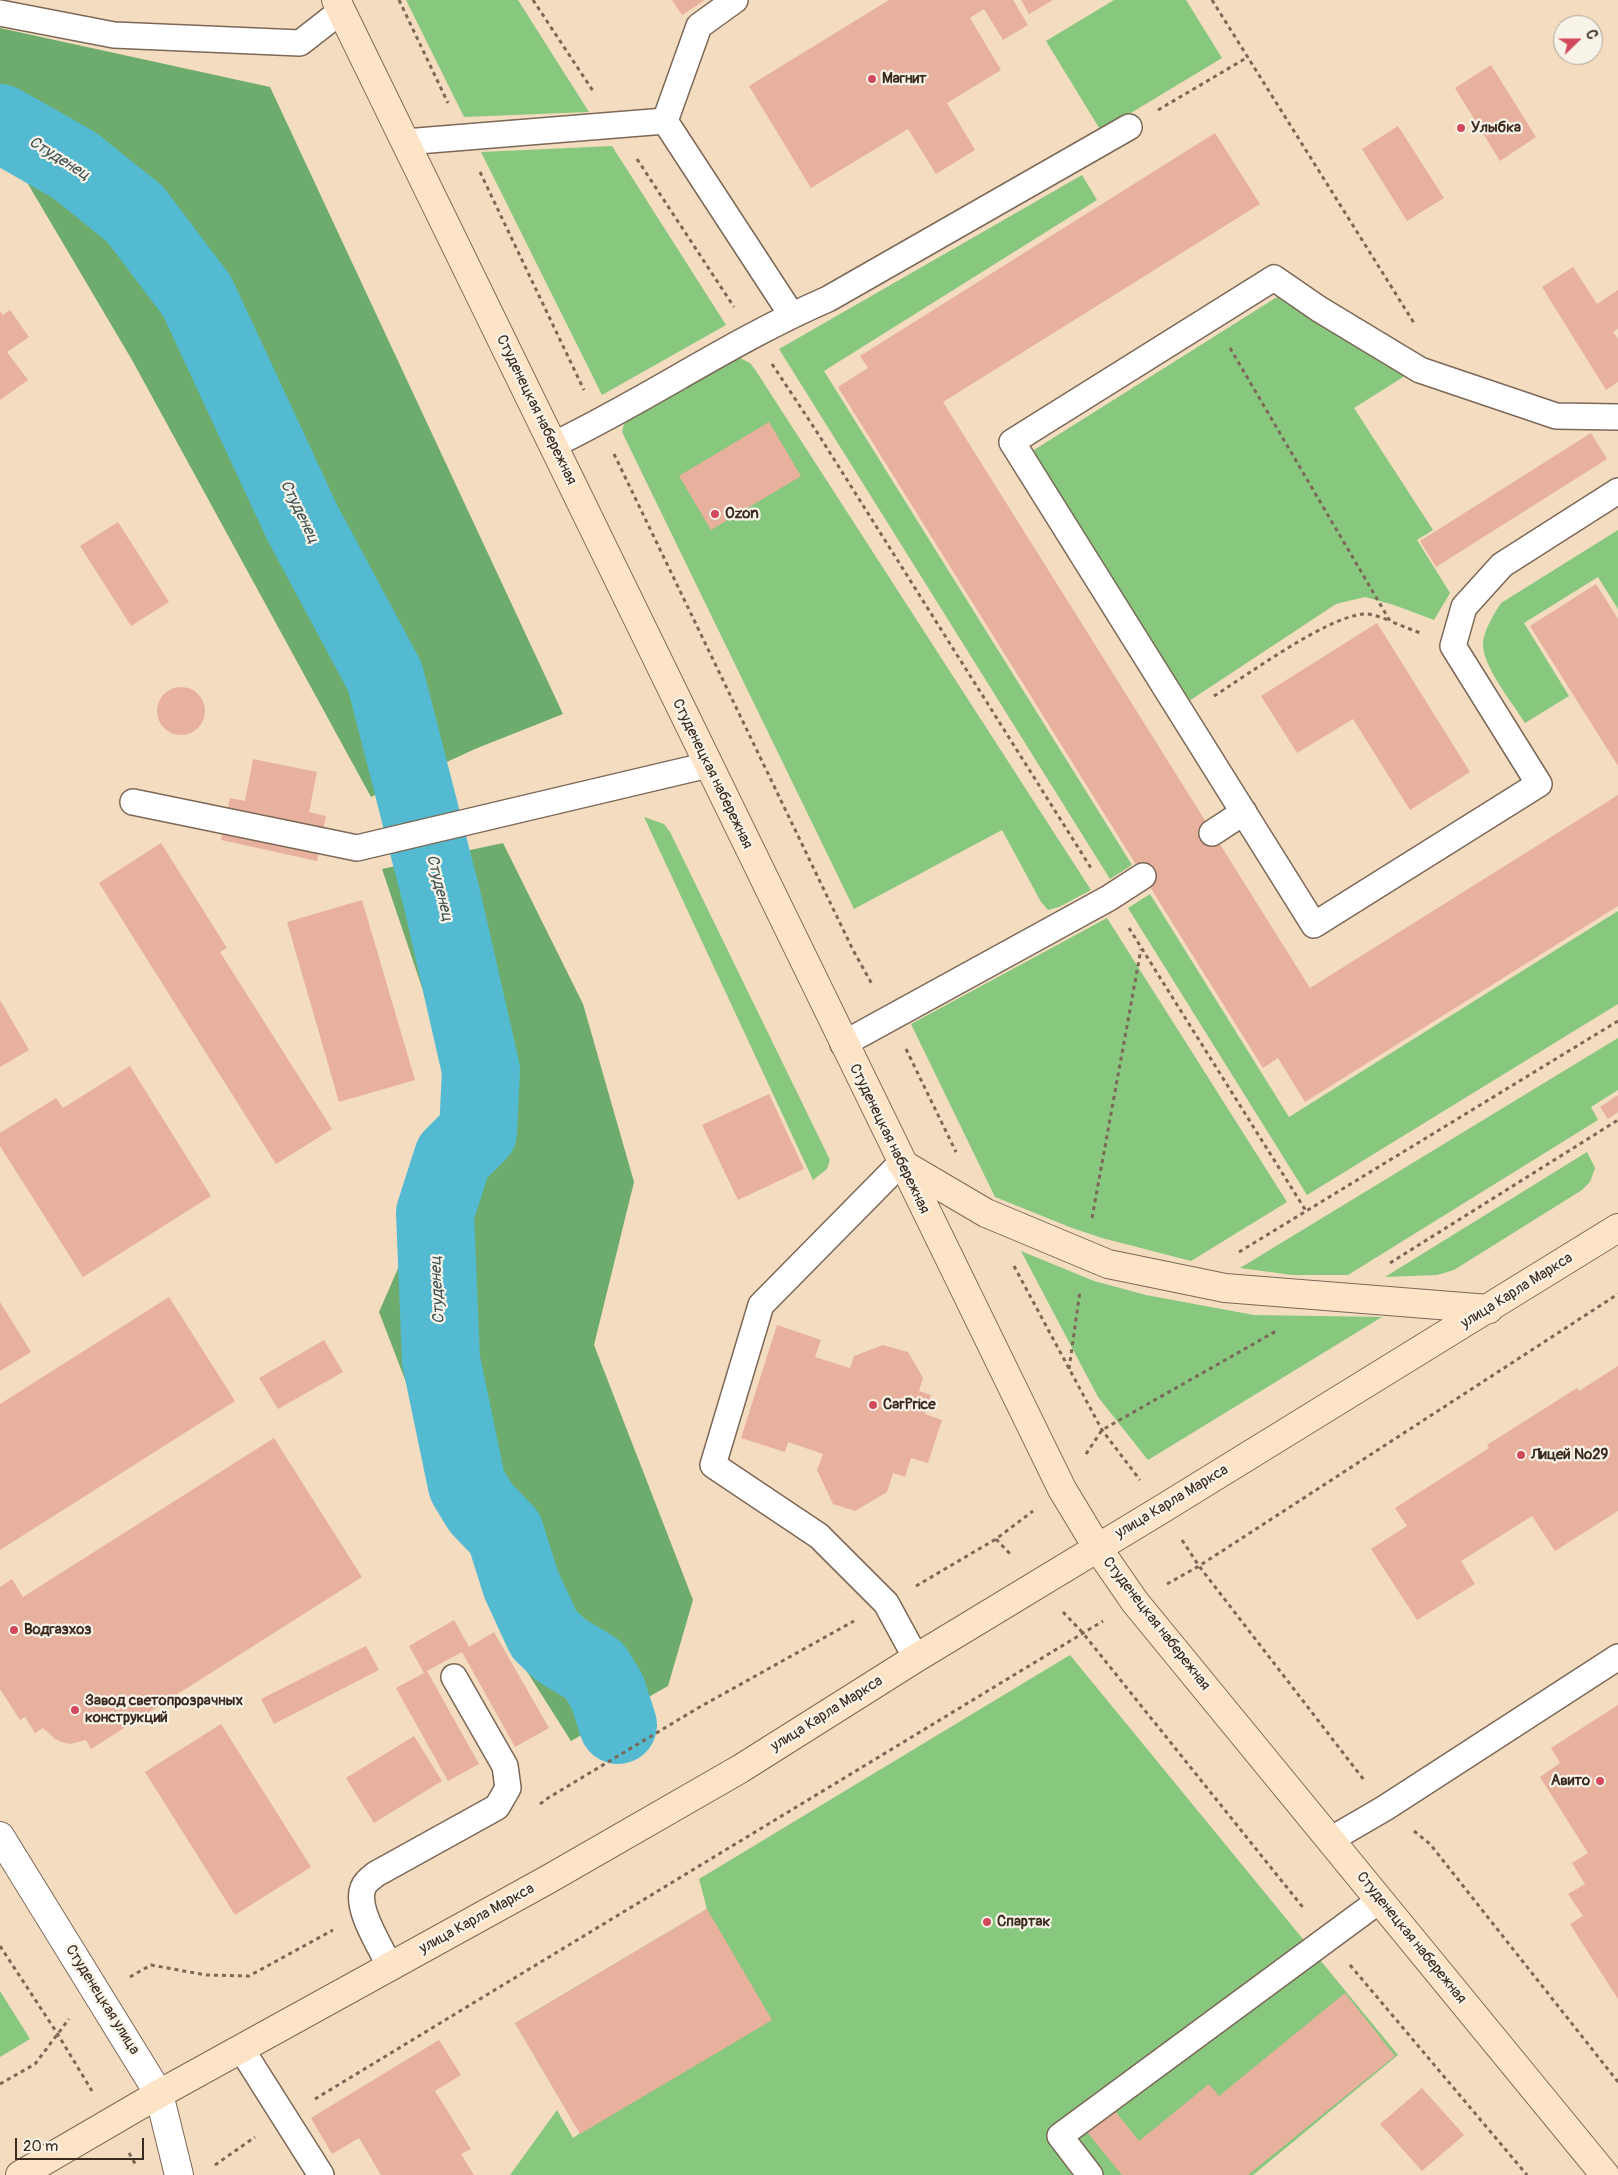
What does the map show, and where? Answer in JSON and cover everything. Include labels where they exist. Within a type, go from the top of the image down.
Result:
[{"type":"main road","name":"Студенецкая набережная","points":[[338,6],[1062,1490],[1097,1547],[1135,1602],[1605,2175]]},
{"type":"main road","points":[[902,1163],[986,1213],[1108,1264],[1225,1288],[1489,1309]]},
{"type":"main road","name":"улица Карла Маркса","points":[[20,2175],[159,2094],[242,2050],[547,1880],[740,1770],[916,1658],[1489,1309],[1618,1228]]},
{"type":"street","name":"Студенецкая улица","points":[[0,1836],[159,2094],[178,2175]]},
{"type":"lane","points":[[665,121],[700,26],[736,0]]},
{"type":"lane","points":[[0,14],[114,34],[300,42],[338,6]]},
{"type":"lane","points":[[405,142],[665,121]]},
{"type":"lane","points":[[665,121],[791,314]]},
{"type":"lane","points":[[553,445],[599,423],[791,314],[828,299],[1129,128]]},
{"type":"lane","points":[[1618,417],[1556,416],[1420,370],[1318,309],[1274,278],[1012,442],[1314,925],[1539,784],[1453,646],[1464,607],[1502,565],[1618,491]]},
{"type":"lane","points":[[133,802],[358,848],[708,765]]},
{"type":"lane","points":[[1212,832],[1244,812]]},
{"type":"lane","points":[[843,1044],[1109,898],[1143,876]]},
{"type":"lane","points":[[902,1163],[761,1305],[713,1465],[819,1536],[886,1603],[916,1658]]},
{"type":"lane","points":[[1330,1840],[1385,1808],[1618,1657]]},
{"type":"lane","points":[[390,1967],[364,1913],[360,1898],[364,1885],[376,1874],[497,1807],[508,1788],[505,1766],[454,1677]]},
{"type":"lane","points":[[1090,2175],[1060,2136],[1380,1900]]},
{"type":"lane","points":[[242,2050],[322,2175]]},
{"type":"path","points":[[398,0],[849,942],[890,1018],[960,1160]]},
{"type":"path","points":[[533,0],[815,429],[1306,1211]]},
{"type":"path","points":[[1212,0],[1419,330]]},
{"type":"path","points":[[1129,128],[1248,57]]},
{"type":"path","points":[[1212,317],[1390,621]]},
{"type":"path","points":[[1183,716],[1310,636],[1342,619],[1365,614],[1390,621],[1453,646]]},
{"type":"path","points":[[1069,1370],[1085,1255],[1141,948]]},
{"type":"path","points":[[1189,1282],[1618,1021]]},
{"type":"path","points":[[1385,1266],[1618,1120]]},
{"type":"path","points":[[1014,1265],[1102,1430],[1162,1509],[1199,1566],[1385,1808],[1430,1844],[1618,2082]]},
{"type":"path","points":[[208,2170],[286,2117],[1082,1632],[1199,1566],[1618,1294]]},
{"type":"path","points":[[533,1810],[548,1798],[698,1708],[996,1539],[1062,1490],[1102,1430],[1283,1327]]},
{"type":"path","points":[[1082,1632],[1327,1938],[1527,2175]]},
{"type":"path","points":[[0,2084],[35,2064],[67,2020],[99,1994],[151,1965],[206,1975],[250,1976],[364,1913]]},
{"type":"path","points":[[0,1946],[57,2033],[142,2175]]},
{"type":"green space","points":[[406,0],[518,0],[589,112],[464,117]]},
{"type":"green space","points":[[1114,0],[1186,0],[1222,58],[1101,131],[1046,41]]},
{"type":"green space","points":[[0,28],[270,87],[563,714],[475,749],[371,797],[132,360],[25,179],[0,163]]},
{"type":"green space","points":[[612,146],[726,325],[602,395],[481,152]]},
{"type":"green space","points":[[1082,175],[1097,200],[824,371],[1132,865],[1110,879],[779,349]]},
{"type":"green space","points":[[1277,297],[1408,374],[1354,408],[1433,530],[1417,540],[1450,593],[1434,620],[1394,605],[1365,597],[1336,604],[1183,705],[1026,455]]},
{"type":"green space","points":[[740,358],[750,363],[756,371],[1091,890],[1059,907],[1048,910],[1041,902],[1002,830],[854,909],[622,432],[624,424],[631,417]]},
{"type":"green space","points":[[1618,530],[1618,609],[1598,577],[1524,623],[1569,696],[1525,723],[1487,662],[1483,642],[1490,621],[1501,603]]},
{"type":"green space","points":[[644,817],[664,824],[670,832],[830,1160],[827,1169],[813,1180]]},
{"type":"green space","points":[[503,843],[583,1004],[634,1182],[594,1345],[693,1600],[668,1686],[571,1741],[503,1634],[379,1312],[465,1115],[382,869]]},
{"type":"green space","points":[[1150,894],[1289,1117],[1618,911],[1618,1004],[1307,1195],[1128,908]]},
{"type":"green space","points":[[1107,918],[1287,1202],[1191,1261],[1102,1238],[995,1197],[911,1024]]},
{"type":"green space","points":[[1618,1038],[1618,1090],[1591,1107],[1598,1120],[1348,1275],[1292,1275],[1240,1268]]},
{"type":"green space","points":[[1587,1152],[1595,1168],[1590,1182],[1582,1190],[1454,1270],[1437,1275],[1385,1277]]},
{"type":"green space","points":[[1021,1251],[1094,1281],[1146,1295],[1254,1315],[1382,1317],[1148,1460],[1098,1397]]},
{"type":"green space","name":"Спартак","points":[[1070,1655],[1398,2055],[1253,2175],[510,2175],[557,2110],[573,2138],[580,2133],[515,2023],[707,1909],[699,1879]]},
{"type":"green space","points":[[0,1991],[30,2039],[0,2057]]},
{"type":"building","points":[[672,0],[705,0],[682,15]]},
{"type":"building","points":[[889,0],[1013,0],[1028,25],[1003,40],[984,9],[970,18],[1001,70],[947,103],[975,150],[936,174],[908,129],[811,188],[749,86]]},
{"type":"building","points":[[1021,0],[1053,0],[1029,14]]},
{"type":"building","points":[[1491,65],[1536,137],[1500,161],[1455,88]]},
{"type":"building","points":[[1398,126],[1444,198],[1407,221],[1362,149]]},
{"type":"building","points":[[1215,133],[1260,204],[943,402],[1310,988],[1618,795],[1618,906],[1305,1102],[1278,1058],[1263,1068],[838,387],[868,368],[860,356]]},
{"type":"building","points":[[1573,267],[1597,304],[1618,290],[1618,329],[1613,332],[1618,339],[1618,382],[1606,390],[1542,287]]},
{"type":"building","points":[[10,310],[29,337],[7,352],[28,380],[0,400],[0,311],[3,315]]},
{"type":"building","points":[[769,422],[801,476],[711,530],[679,476]]},
{"type":"building","points":[[1591,433],[1607,459],[1436,567],[1420,541]]},
{"type":"building","points":[[118,522],[169,602],[131,626],[80,546]]},
{"type":"building","points":[[1596,584],[1618,619],[1618,766],[1530,626]]},
{"type":"building","points":[[1377,623],[1470,772],[1410,810],[1353,719],[1297,753],[1261,696]]},
{"type":"building","points":[[176,687],[186,687],[198,694],[205,706],[205,716],[198,728],[186,735],[176,735],[168,731],[161,724],[157,716],[157,706],[161,698],[168,691]]},
{"type":"building","points":[[253,759],[317,772],[309,812],[326,816],[317,861],[221,840],[230,798],[245,801]]},
{"type":"building","points":[[161,843],[227,948],[220,952],[332,1129],[276,1164],[99,883]]},
{"type":"building","points":[[362,900],[415,1080],[339,1102],[287,922]]},
{"type":"building","points":[[0,1000],[29,1050],[0,1067]]},
{"type":"building","points":[[130,1066],[211,1196],[83,1277],[0,1146],[0,1133],[56,1098],[63,1108]]},
{"type":"building","points":[[769,1094],[804,1169],[738,1200],[702,1125]]},
{"type":"building","points":[[1618,1095],[1618,1112],[1608,1119],[1600,1107]]},
{"type":"building","points":[[169,1297],[235,1401],[0,1550],[0,1404]]},
{"type":"building","points":[[0,1302],[31,1352],[0,1371]]},
{"type":"building","points":[[777,1325],[821,1340],[815,1357],[850,1368],[854,1356],[883,1345],[908,1352],[923,1378],[919,1391],[931,1395],[925,1414],[942,1420],[928,1463],[911,1458],[905,1477],[893,1473],[887,1492],[855,1511],[833,1504],[817,1470],[823,1454],[788,1442],[785,1452],[741,1438]]},
{"type":"building","points":[[324,1340],[343,1372],[278,1409],[259,1378]]},
{"type":"building","points":[[1618,1366],[1618,1511],[1555,1551],[1532,1516],[1461,1561],[1475,1584],[1417,1620],[1371,1549],[1407,1526],[1395,1508],[1489,1448],[1487,1445],[1577,1388],[1579,1391]]},
{"type":"building","points":[[274,1438],[362,1577],[91,1749],[86,1740],[70,1744],[55,1739],[43,1728],[35,1733],[25,1717],[20,1720],[0,1689],[0,1587],[12,1579],[23,1597]]},
{"type":"building","points":[[454,1620],[469,1647],[494,1632],[549,1728],[515,1747],[462,1652],[427,1671],[479,1764],[448,1781],[396,1688],[424,1673],[409,1646]]},
{"type":"building","points":[[366,1646],[379,1670],[274,1724],[261,1699]]},
{"type":"building","points":[[1618,1705],[1618,1999],[1570,1924],[1583,1916],[1568,1894],[1585,1884],[1572,1863],[1588,1853],[1540,1777],[1560,1763],[1551,1748]]},
{"type":"building","points":[[221,1724],[311,1867],[235,1915],[145,1772]]},
{"type":"building","points":[[414,1736],[442,1781],[374,1823],[346,1778]]},
{"type":"building","points":[[707,1909],[772,2020],[580,2134],[515,2023]]},
{"type":"building","points":[[1345,1993],[1395,2056],[1248,2175],[1122,2175],[1087,2132],[1114,2110],[1139,2141],[1209,2084],[1219,2096]]},
{"type":"building","points":[[439,2040],[461,2075],[435,2091],[471,2149],[461,2154],[474,2175],[381,2175],[359,2138],[332,2154],[311,2118]]},
{"type":"building","points":[[1422,2088],[1464,2135],[1422,2171],[1380,2124]]},
{"type":"waterway","name":"Студенец","points":[[0,123],[74,165],[135,214],[197,296],[302,522],[385,677],[442,899],[481,1070],[478,1132],[453,1157],[435,1213],[441,1360],[467,1485],[481,1508],[505,1533],[521,1584],[544,1634],[561,1650],[594,1670],[607,1691],[618,1725]]},
{"type":"place","name":"Магнит","points":[[872,79]]},
{"type":"place","name":"Улыбка","points":[[1461,128]]},
{"type":"place","name":"Ozon","points":[[715,514]]},
{"type":"place","name":"CarPrice","points":[[873,1405]]},
{"type":"place","name":"Лицей №29","points":[[1521,1455]]},
{"type":"place","name":"Водгазхоз","points":[[14,1630]]},
{"type":"place","name":"Завод светопрозрачных конструкций","points":[[75,1710]]},
{"type":"place","name":"Авито","points":[[1600,1781]]},
{"type":"place","name":"Спартак","points":[[987,1922]]}]
